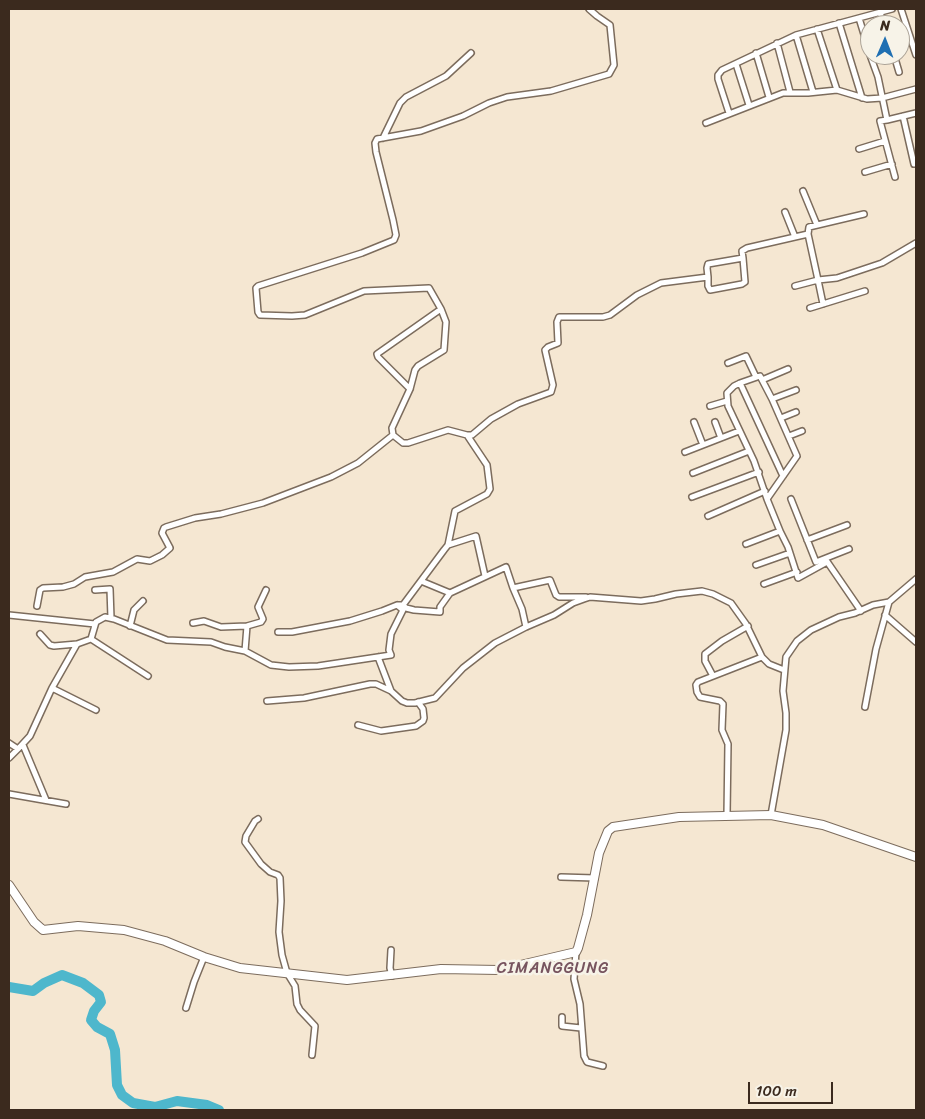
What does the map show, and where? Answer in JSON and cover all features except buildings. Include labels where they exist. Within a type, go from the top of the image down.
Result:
[{"type":"street","points":[[589,9],[610,25],[614,65],[609,74],[551,91],[507,97],[421,132],[376,140],[374,144],[395,228],[396,235],[394,240],[362,253],[258,286],[256,290],[258,312],[262,315],[305,315],[361,291],[429,288],[445,317],[444,350],[417,367],[410,389],[392,428],[393,435],[408,443],[448,430],[472,435],[491,419],[518,404],[551,392],[553,385],[545,350],[558,343],[557,322],[559,317],[603,317],[610,315],[637,295],[661,283],[708,277]]},
{"type":"street","points":[[729,112],[718,76],[722,70],[796,35],[892,9]]},
{"type":"street","points":[[901,9],[916,55]]},
{"type":"street","points":[[839,23],[862,98]]},
{"type":"street","points":[[817,29],[837,90]]},
{"type":"street","points":[[796,35],[814,92]]},
{"type":"street","points":[[777,43],[790,92]]},
{"type":"street","points":[[383,138],[400,104],[406,97],[446,76],[471,53]]},
{"type":"street","points":[[756,53],[769,97]]},
{"type":"street","points":[[736,64],[750,105]]},
{"type":"street","points":[[873,65],[887,120]]},
{"type":"street","points":[[897,65],[899,72]]},
{"type":"street","points":[[706,123],[769,97],[790,92],[837,90],[862,98],[882,98],[916,89]]},
{"type":"street","points":[[895,177],[880,121],[916,113]]},
{"type":"street","points":[[903,116],[914,164]]},
{"type":"street","points":[[859,149],[885,141]]},
{"type":"street","points":[[865,172],[892,164]]},
{"type":"street","points":[[803,192],[817,224]]},
{"type":"street","points":[[785,212],[795,237]]},
{"type":"street","points":[[823,304],[808,234],[810,227],[864,214]]},
{"type":"street","points":[[743,258],[708,264],[706,268],[710,290],[745,282],[743,258],[742,251],[808,234]]},
{"type":"street","points":[[795,286],[818,280],[838,278],[882,262],[916,245]]},
{"type":"street","points":[[810,308],[865,291]]},
{"type":"street","points":[[410,389],[377,354],[441,309]]},
{"type":"street","points":[[728,363],[746,356],[756,377]]},
{"type":"street","points":[[762,380],[788,369]]},
{"type":"street","points":[[767,499],[797,456],[760,376],[730,388],[727,393],[727,400],[739,431],[759,472],[767,499],[790,553],[798,578],[826,560],[849,549]]},
{"type":"street","points":[[740,383],[783,476]]},
{"type":"street","points":[[772,399],[796,390]]},
{"type":"street","points":[[710,406],[727,400]]},
{"type":"street","points":[[781,418],[796,412]]},
{"type":"street","points":[[694,422],[703,445]]},
{"type":"street","points":[[715,422],[721,438]]},
{"type":"street","points":[[685,452],[739,431]]},
{"type":"street","points":[[789,436],[802,431]]},
{"type":"street","points":[[37,606],[42,588],[63,587],[85,577],[113,572],[137,559],[150,560],[162,555],[170,549],[162,532],[166,527],[194,518],[221,514],[263,503],[324,480],[358,463],[393,435]]},
{"type":"street","points":[[403,605],[448,545],[455,511],[487,494],[491,487],[488,465],[467,435]]},
{"type":"street","points":[[693,474],[749,451]]},
{"type":"street","points":[[692,497],[759,472]]},
{"type":"street","points":[[708,516],[765,491]]},
{"type":"street","points":[[791,499],[816,562],[826,560]]},
{"type":"street","points":[[807,540],[846,525]]},
{"type":"street","points":[[746,544],[780,531]]},
{"type":"street","points":[[448,545],[476,536],[485,576]]},
{"type":"street","points":[[756,565],[790,553]]},
{"type":"street","points":[[826,560],[861,611]]},
{"type":"street","points":[[278,632],[292,632],[350,621],[397,604],[414,610],[440,612],[440,607],[450,593],[506,567],[522,609],[526,627]]},
{"type":"street","points":[[764,584],[797,572]]},
{"type":"street","points":[[513,588],[550,580],[554,592],[559,597],[575,596],[641,601],[702,591],[713,594],[731,604],[748,626],[762,657],[769,664],[784,670]]},
{"type":"street","points":[[771,815],[786,730],[783,691],[786,657],[797,641],[811,630],[839,617],[861,611],[873,605],[889,602],[916,580]]},
{"type":"street","points":[[421,581],[450,593]]},
{"type":"street","points":[[95,590],[110,589],[110,618]]},
{"type":"street","points":[[193,622],[204,621],[221,627],[247,626],[262,622],[258,607],[266,590]]},
{"type":"street","points":[[267,701],[323,695],[370,684],[376,684],[391,691],[407,703],[435,698],[462,668],[496,643],[554,615],[573,603],[590,598]]},
{"type":"street","points":[[130,626],[134,610],[143,601]]},
{"type":"street","points":[[865,707],[876,649],[889,602]]},
{"type":"street","points":[[91,639],[95,624],[102,618],[110,618],[167,640],[211,642],[244,651],[271,665],[289,667],[334,664],[391,655],[389,650],[391,634],[403,610],[397,604]]},
{"type":"street","points":[[9,615],[95,624]]},
{"type":"street","points":[[885,615],[916,642]]},
{"type":"street","points":[[244,651],[247,626]]},
{"type":"street","points":[[713,676],[704,655],[722,641],[748,626]]},
{"type":"street","points":[[40,634],[50,645],[54,646],[77,644],[91,639]]},
{"type":"street","points":[[91,639],[148,676]]},
{"type":"street","points":[[9,758],[30,736],[52,688],[77,644]]},
{"type":"street","points":[[378,657],[391,691]]},
{"type":"street","points":[[727,815],[728,744],[722,730],[723,704],[700,697],[696,687],[698,682],[762,657]]},
{"type":"street","points":[[52,688],[96,710]]},
{"type":"street","points":[[358,725],[381,731],[416,726],[424,718],[423,709],[418,702]]},
{"type":"street","points":[[9,743],[21,747],[42,800]]},
{"type":"street","points":[[9,794],[66,804]]},
{"type":"street","points":[[603,1066],[585,1060],[580,1004],[574,979],[576,952],[587,915],[599,853],[608,831],[614,827],[679,817],[771,815],[822,824],[916,857]]},
{"type":"street","points":[[258,819],[250,828],[245,842],[261,864],[280,878],[282,901],[279,932],[282,955],[288,973],[296,986],[297,1004],[315,1026],[312,1055]]},
{"type":"street","points":[[561,877],[594,878]]},
{"type":"street","points":[[9,885],[34,922],[43,930],[78,926],[124,930],[165,940],[204,957],[240,968],[346,980],[441,969],[500,970],[576,952]]},
{"type":"street","points":[[391,950],[390,968],[392,976]]},
{"type":"street","points":[[186,1008],[204,957]]},
{"type":"street","points":[[562,1018],[562,1026],[581,1028]]},
{"type":"waterway","points":[[9,987],[33,991],[44,983],[62,975],[83,983],[99,995],[101,1002],[94,1011],[91,1020],[97,1027],[110,1034],[115,1050],[117,1085],[122,1095],[133,1103],[155,1107],[177,1101],[207,1105],[219,1110]]},
{"type":"district","name":"CIMANGGUNG","points":[[553,969]]}]
